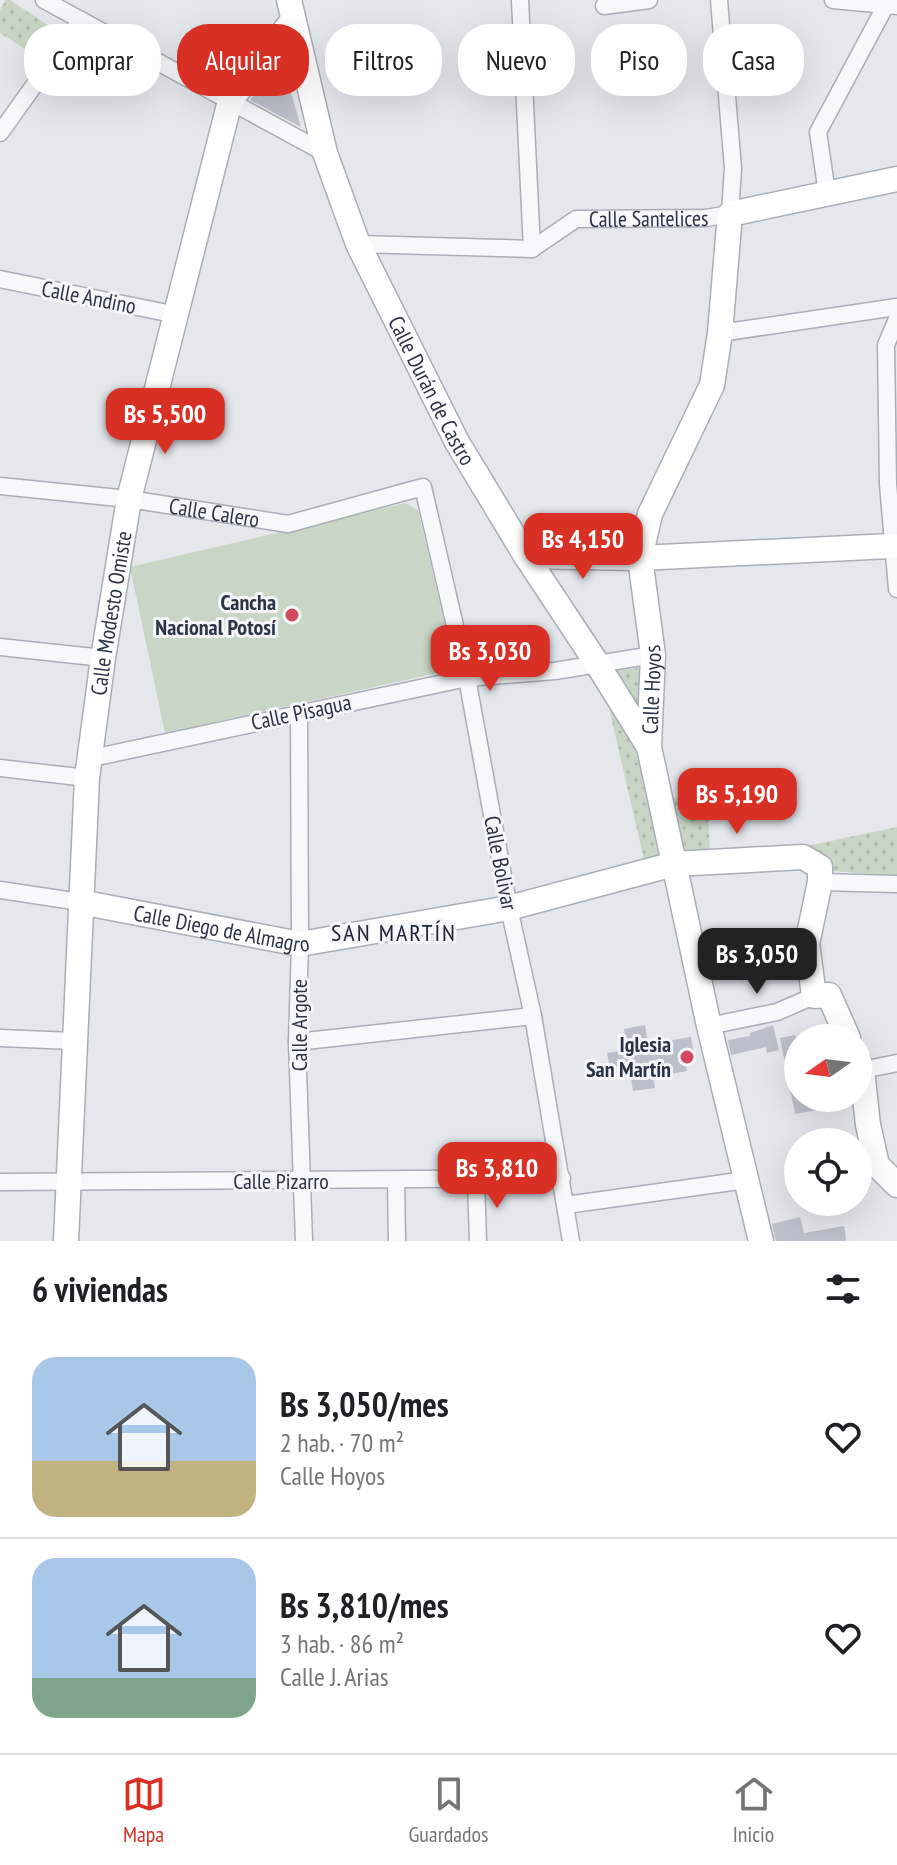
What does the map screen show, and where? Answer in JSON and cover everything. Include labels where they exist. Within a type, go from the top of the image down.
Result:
[{"type":"main road","name":"Calle Modesto Omiste","points":[[66,1241],[80,902],[90,768],[103,658],[129,499],[230,101],[291,10]]},
{"type":"main road","name":"Calle Durán de Castro","points":[[291,10],[325,153],[358,244],[457,442],[649,747]]},
{"type":"main road","name":"Calle Santelices","points":[[730,214],[897,179]]},
{"type":"main road","name":"Calle Hoyos","points":[[730,214],[720,333],[712,385],[650,514],[640,558],[653,655],[649,747],[709,1026],[761,1241]]},
{"type":"main road","points":[[526,556],[640,558],[894,550]]},
{"type":"main road","name":"Calle Diego de Almagro","points":[[80,902],[300,944],[509,908],[674,864],[803,857],[820,867],[820,882]]},
{"type":"main road","points":[[820,882],[807,944],[814,996],[829,995],[842,1024]]},
{"type":"main road","points":[[866,1112],[877,1165],[897,1185]]},
{"type":"street","points":[[358,244],[532,249],[520,0]]},
{"type":"street","points":[[604,6],[649,0]]},
{"type":"street","name":"Calle Hoyos","points":[[719,0],[733,168],[730,214]]},
{"type":"street","points":[[827,193],[818,132],[891,5],[833,0]]},
{"type":"street","points":[[54,2],[81,20],[325,153]]},
{"type":"street","points":[[0,133],[81,20]]},
{"type":"street","name":"Calle Santelices","points":[[532,249],[576,219],[706,218],[730,214]]},
{"type":"street","name":"Calle Andino","points":[[0,279],[177,315]]},
{"type":"street","points":[[720,333],[897,307]]},
{"type":"street","points":[[897,319],[886,345],[897,589]]},
{"type":"street","name":"Calle Calero","points":[[0,486],[129,499],[288,524],[423,487]]},
{"type":"street","name":"Calle Bolivar","points":[[423,487],[467,678],[509,908],[533,1016],[571,1241]]},
{"type":"street","points":[[0,647],[103,658]]},
{"type":"street","name":"Calle Pisagua","points":[[0,768],[90,768],[299,712],[467,678],[555,671],[653,655]]},
{"type":"street","name":"Calle Argote","points":[[299,712],[300,944],[297,1042],[304,1241]]},
{"type":"street","points":[[820,882],[897,884]]},
{"type":"street","name":"Calle Diego de Almagro","points":[[0,890],[80,902]]},
{"type":"street","points":[[709,1026],[777,1012],[814,996]]},
{"type":"street","points":[[297,1042],[533,1016]]},
{"type":"street","points":[[0,1038],[73,1041]]},
{"type":"street","points":[[872,1064],[897,1063]]},
{"type":"street","name":"Calle Pizarro","points":[[0,1182],[562,1178]]},
{"type":"street","points":[[476,1180],[478,1241]]},
{"type":"street","points":[[566,1205],[746,1180]]},
{"type":"street","points":[[396,1181],[397,1241]]},
{"type":"green space","points":[[6,0],[10,0],[46,24],[24,24],[24,48],[0,33],[0,10]]},
{"type":"green space","name":"Cancha Nacional Potosí","points":[[406,503],[418,510],[454,663],[451,670],[165,733],[130,567]]},
{"type":"green space","points":[[643,667],[636,713],[615,671]]},
{"type":"green space","points":[[605,691],[627,727],[644,776],[660,860],[645,864]]},
{"type":"green space","points":[[707,796],[710,852],[683,853],[671,798]]},
{"type":"green space","points":[[897,827],[897,876],[832,871],[824,855],[807,846]]},
{"type":"building","points":[[253,96],[292,96],[301,127],[250,100]]},
{"type":"building","points":[[645,1025],[648,1044],[691,1037],[695,1060],[685,1062],[687,1071],[653,1077],[655,1088],[633,1091],[630,1072],[611,1075],[607,1053],[627,1050],[624,1029]]},
{"type":"building","points":[[773,1025],[779,1050],[767,1053],[766,1047],[731,1055],[728,1040],[750,1036],[750,1033]]},
{"type":"building","points":[[784,1037],[784,1058],[780,1038]]},
{"type":"building","points":[[800,1217],[804,1233],[844,1226],[845,1241],[776,1241],[772,1224]]},
{"type":"place","name":"Cancha Nacional Potosí","points":[[292,615]]},
{"type":"place","name":"Iglesia San Martín","points":[[687,1057]]},
{"type":"district","name":"SAN MARTÍN","points":[[394,933]]}]
